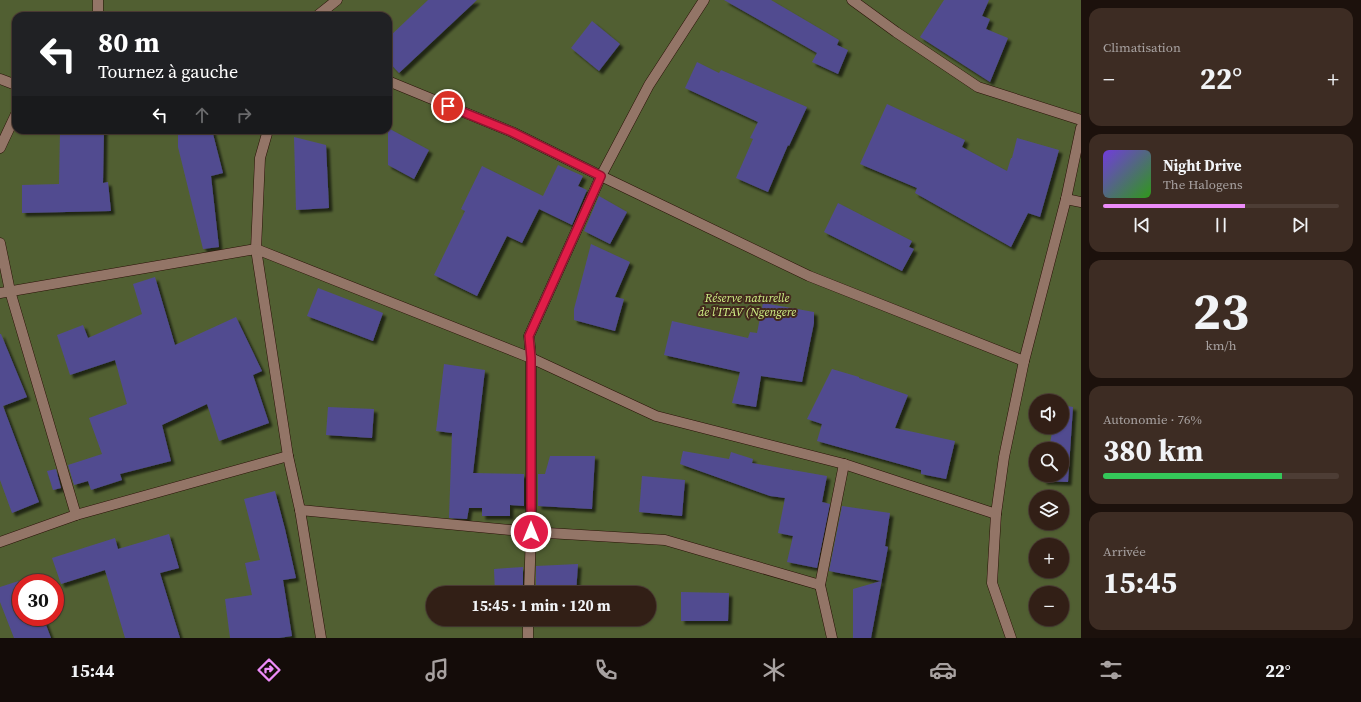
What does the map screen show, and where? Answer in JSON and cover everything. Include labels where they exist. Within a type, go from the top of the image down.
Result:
[{"type":"street","points":[[98,0],[98,12]]},
{"type":"street","points":[[322,12],[337,0]]},
{"type":"street","points":[[529,586],[531,532],[531,358],[529,336],[601,176],[649,85],[704,0]]},
{"type":"street","points":[[852,0],[896,32],[978,87],[1081,120]]},
{"type":"street","points":[[0,79],[12,84]]},
{"type":"street","points":[[392,83],[512,132],[810,276],[1024,361]]},
{"type":"street","points":[[0,148],[12,122]]},
{"type":"street","points":[[1011,638],[992,583],[996,514],[1004,457],[1024,361],[1066,199],[1081,128]]},
{"type":"street","points":[[267,134],[260,158],[256,249],[288,456],[300,510],[321,638]]},
{"type":"street","points":[[1066,199],[1081,202]]},
{"type":"street","points":[[0,243],[10,291],[76,515]]},
{"type":"street","points":[[0,293],[256,249],[531,358],[656,416],[844,464],[996,514]]},
{"type":"street","points":[[0,542],[76,515],[288,456]]},
{"type":"street","points":[[832,638],[820,585],[844,464]]},
{"type":"street","points":[[300,510],[531,532],[665,540],[820,585]]},
{"type":"street","points":[[528,626],[528,638]]},
{"type":"green space","name":"Réserve naturelle de l'ITAV (Ngengere","points":[[0,0],[1081,0],[1081,638],[0,638]]},
{"type":"building","points":[[428,0],[477,0],[399,73],[392,65],[392,34]]},
{"type":"building","points":[[724,0],[771,0],[839,40],[837,45],[848,50],[838,74],[812,62],[817,53]]},
{"type":"building","points":[[944,0],[989,0],[982,16],[990,19],[986,29],[1008,38],[990,82],[920,37]]},
{"type":"building","points":[[592,21],[620,44],[599,71],[571,48]]},
{"type":"building","points":[[697,62],[719,73],[721,70],[807,107],[789,146],[788,145],[768,192],[736,178],[753,139],[750,138],[758,122],[685,88]]},
{"type":"building","points":[[887,104],[965,140],[962,147],[1007,171],[1017,138],[1059,150],[1040,217],[1028,213],[1011,247],[915,193],[917,188],[860,164]]},
{"type":"building","points":[[392,130],[429,150],[414,179],[388,165],[388,134],[392,134]]},
{"type":"building","points":[[60,134],[104,134],[103,183],[108,182],[111,211],[22,213],[22,185],[59,184]]},
{"type":"building","points":[[178,134],[213,134],[223,173],[211,176],[219,247],[203,249],[178,147]]},
{"type":"building","points":[[294,137],[326,145],[329,208],[296,210]]},
{"type":"building","points":[[558,165],[583,176],[578,186],[587,190],[572,225],[539,209],[522,243],[507,236],[477,296],[434,275],[465,211],[461,209],[482,166],[543,196]]},
{"type":"building","points":[[599,196],[627,212],[610,244],[584,231]]},
{"type":"building","points":[[838,203],[912,241],[909,247],[914,249],[902,271],[824,232]]},
{"type":"building","points":[[591,244],[630,262],[615,297],[624,299],[615,331],[574,320],[574,309]]},
{"type":"building","points":[[155,277],[175,345],[236,317],[262,371],[253,375],[269,423],[219,441],[207,404],[162,425],[171,461],[120,474],[122,480],[91,490],[88,481],[74,485],[68,465],[102,454],[89,418],[127,404],[115,360],[70,375],[57,335],[83,325],[88,338],[142,314],[133,284]]},
{"type":"building","points":[[318,288],[383,313],[373,341],[307,316]]},
{"type":"building","points":[[763,303],[814,312],[814,323],[802,382],[761,376],[756,407],[732,403],[740,372],[664,355],[672,321],[748,338],[750,332],[757,333]]},
{"type":"building","points":[[0,334],[27,397],[3,406],[39,502],[12,513],[0,480]]},
{"type":"building","points":[[444,364],[485,370],[473,473],[524,474],[524,506],[510,505],[510,516],[482,516],[482,508],[469,508],[467,519],[449,518],[452,433],[436,431]]},
{"type":"building","points":[[832,369],[908,395],[895,428],[955,441],[946,479],[921,474],[921,470],[817,441],[822,424],[807,419]]},
{"type":"building","points":[[1069,406],[1073,407],[1069,467],[1069,442],[1050,442],[1052,434],[1069,434]]},
{"type":"building","points":[[328,407],[374,409],[372,438],[326,435]]},
{"type":"building","points":[[683,451],[729,459],[731,452],[753,459],[752,463],[827,476],[822,502],[830,504],[817,568],[787,562],[793,536],[778,533],[785,498],[770,496],[680,464]]},
{"type":"building","points":[[550,456],[595,456],[592,509],[538,506],[538,474],[545,474]]},
{"type":"building","points":[[56,469],[61,488],[53,490],[47,471]]},
{"type":"building","points":[[642,476],[685,480],[682,516],[639,512]]},
{"type":"building","points":[[275,491],[296,578],[283,580],[292,636],[279,638],[230,638],[225,599],[252,595],[245,563],[260,560],[244,499]]},
{"type":"building","points":[[842,506],[890,513],[885,546],[888,547],[871,638],[853,638],[853,589],[881,581],[829,571]]},
{"type":"building","points":[[169,534],[179,568],[160,573],[180,638],[125,638],[105,570],[64,583],[64,574],[58,574],[52,558],[115,538],[118,549]]},
{"type":"building","points":[[578,564],[576,586],[536,586],[536,566]]},
{"type":"building","points":[[523,567],[523,586],[495,586],[494,569]]},
{"type":"building","points":[[12,583],[12,626],[46,626],[51,638],[14,638],[0,602],[0,587]]},
{"type":"building","points":[[681,592],[729,593],[728,621],[681,621]]},
{"type":"route","points":[[448,106],[512,132],[601,176],[529,336],[531,358],[531,532]]}]
